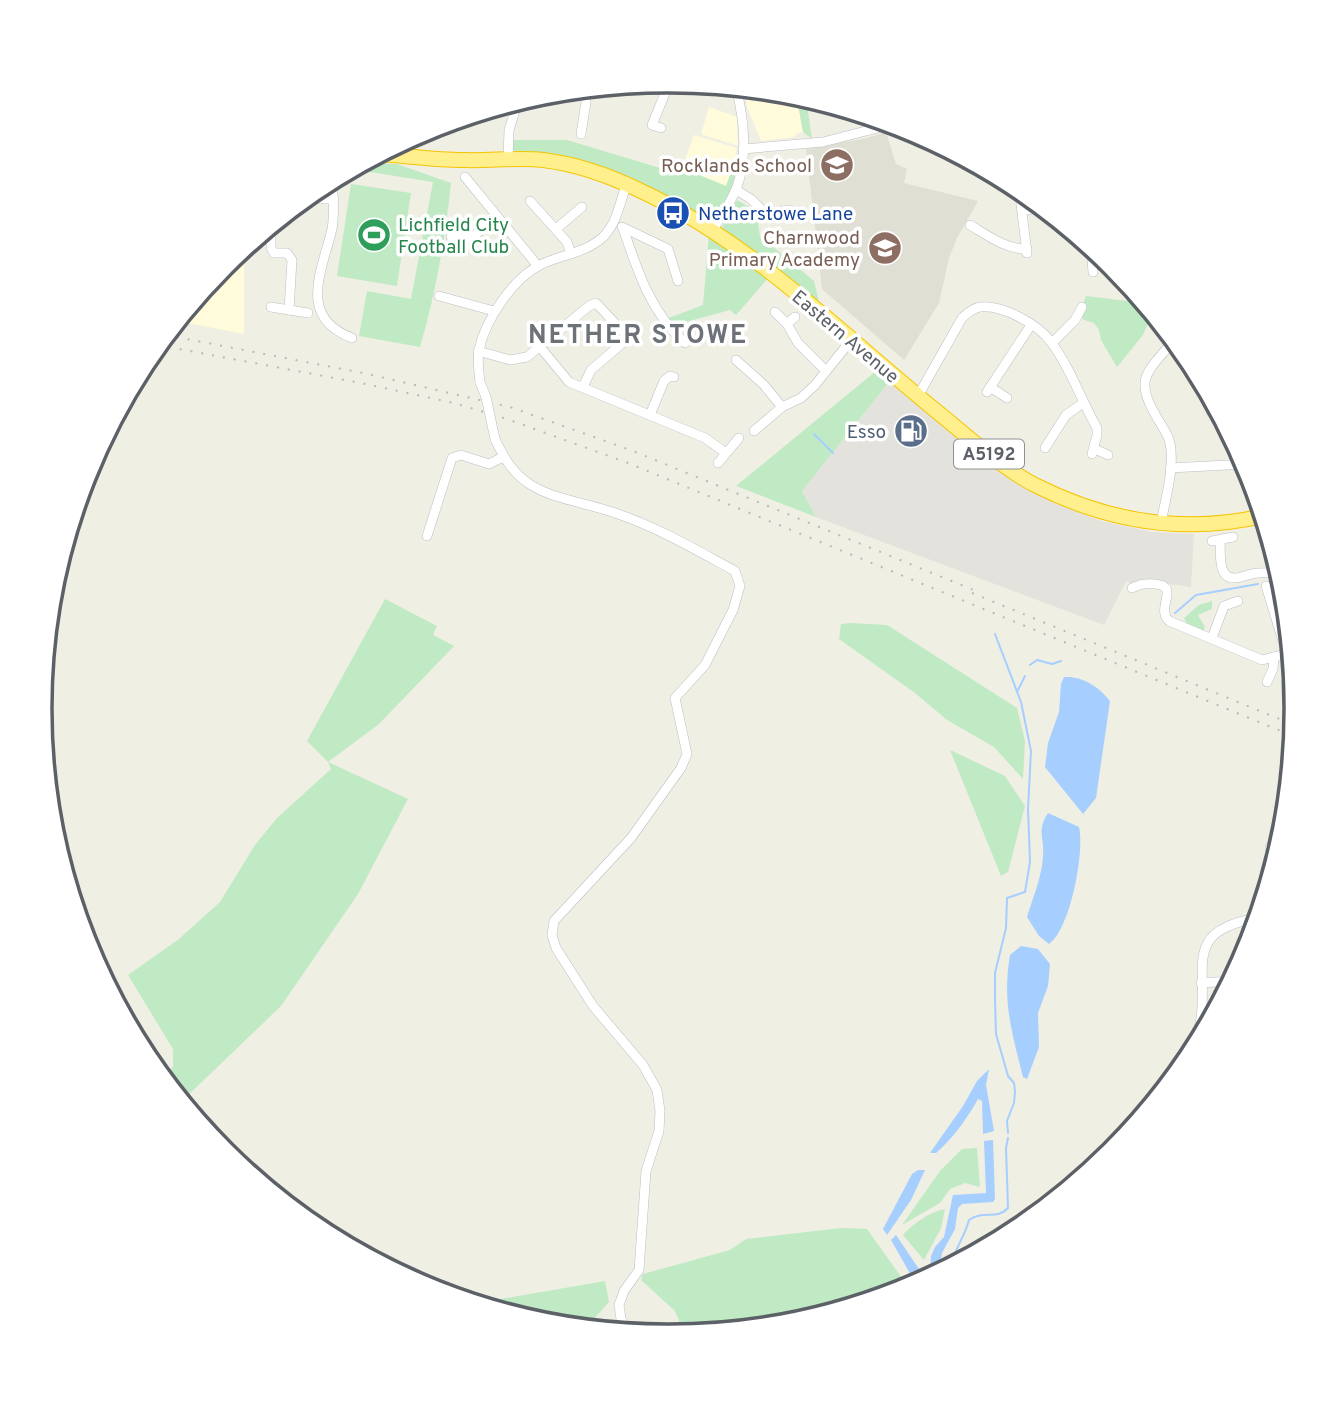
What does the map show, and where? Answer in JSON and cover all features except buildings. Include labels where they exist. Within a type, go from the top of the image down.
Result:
[{"type":"highway","name":"Eastern Avenue","points":[[397,156],[446,160],[542,160],[569,165],[627,184],[712,231],[773,275],[983,449],[1035,485],[1090,508],[1137,521],[1205,525],[1253,518]]},
{"type":"street","points":[[661,128],[652,125],[665,93]]},
{"type":"street","points":[[712,231],[736,190],[740,174],[743,149],[742,116],[738,97]]},
{"type":"street","points":[[582,134],[585,98]]},
{"type":"street","points":[[508,160],[509,130],[514,113]]},
{"type":"street","points":[[743,149],[823,142],[874,129]]},
{"type":"street","points":[[465,177],[538,266]]},
{"type":"street","points":[[627,184],[618,225],[643,285],[672,332],[685,343]]},
{"type":"street","points":[[736,190],[751,200],[761,212],[785,214]]},
{"type":"street","points":[[333,192],[332,226],[321,265],[316,298],[319,310],[327,322],[338,332],[352,338]]},
{"type":"street","points":[[324,199],[334,199]]},
{"type":"street","points":[[530,201],[567,242],[571,254]]},
{"type":"street","points":[[970,225],[1002,243],[1027,251],[1022,205]]},
{"type":"street","points":[[556,229],[582,207]]},
{"type":"street","points":[[1023,210],[1028,210]]},
{"type":"street","points":[[450,237],[470,239],[497,217]]},
{"type":"street","points":[[618,225],[599,240],[538,266],[514,287],[494,311],[478,351],[480,382],[495,439],[512,470],[547,494],[619,514],[667,534],[734,571],[740,586],[733,610],[710,655],[675,698],[687,754],[681,768],[631,838],[554,920],[552,935],[555,948],[593,1006],[643,1065],[657,1090],[659,1131],[646,1171],[639,1270],[619,1304],[623,1322]]},
{"type":"street","points":[[618,225],[668,249],[678,281]]},
{"type":"street","points":[[271,238],[274,253],[287,253],[292,260],[289,310]]},
{"type":"street","points":[[1094,265],[1095,269]]},
{"type":"street","points":[[439,296],[494,311]]},
{"type":"street","points":[[478,351],[510,360],[519,359],[540,348],[596,303],[624,333],[626,340],[591,370],[583,387]]},
{"type":"street","points":[[271,307],[308,313]]},
{"type":"street","points":[[918,396],[962,318],[972,310],[982,307],[999,310],[1031,326],[1052,343],[1097,428],[1093,452],[1108,455]]},
{"type":"street","points":[[1052,343],[1078,321],[1082,307]]},
{"type":"street","points":[[775,312],[787,324],[798,343],[826,371]]},
{"type":"street","points":[[787,324],[795,317]]},
{"type":"street","points":[[1007,398],[989,390],[1031,326]]},
{"type":"street","points":[[755,427],[782,407],[801,398],[852,339]]},
{"type":"street","points":[[540,348],[562,376],[705,438],[726,453]]},
{"type":"street","points":[[1161,524],[1170,468],[1169,440],[1146,399],[1143,388],[1147,374],[1167,349]]},
{"type":"street","points":[[736,359],[764,385],[782,407]]},
{"type":"street","points":[[650,415],[664,381],[670,376],[674,377]]},
{"type":"street","points":[[1045,443],[1066,415],[1083,403]]},
{"type":"street","points":[[718,463],[739,438]]},
{"type":"street","points":[[427,536],[452,458],[461,455],[489,464],[503,457]]},
{"type":"street","points":[[1170,468],[1234,467]]},
{"type":"street","points":[[1233,537],[1216,541],[1221,564],[1229,577],[1268,572]]},
{"type":"street","points":[[1132,588],[1143,583],[1161,584],[1168,594],[1163,611],[1165,618],[1262,660],[1281,655]]},
{"type":"street","points":[[1266,586],[1276,618]]},
{"type":"street","points":[[1212,638],[1224,606],[1238,601]]},
{"type":"street","points":[[1267,681],[1273,669],[1274,657]]},
{"type":"street","points":[[1201,1016],[1203,953],[1215,934],[1225,927],[1245,921]]},
{"type":"street","points":[[1201,983],[1220,982]]},
{"type":"shaded area","points":[[746,100],[798,107],[803,132],[797,133],[795,137],[761,141]]},
{"type":"shaded area","points":[[709,107],[737,117],[738,146],[701,134]]},
{"type":"shaded area","name":"Charnwood Primary Academy","points":[[886,134],[896,164],[907,169],[904,183],[978,201],[949,258],[939,303],[904,360],[822,289],[806,149]]},
{"type":"shaded area","points":[[694,135],[737,148],[727,186],[682,168]]},
{"type":"shaded area","points":[[244,263],[244,334],[189,323]]},
{"type":"shaded area","points":[[889,382],[1009,478],[1052,502],[1101,521],[1152,532],[1194,534],[1191,587],[1139,580],[1132,584],[1126,581],[1104,625],[816,517],[802,491]]},
{"type":"green space","points":[[798,107],[808,110],[812,139],[803,132]]},
{"type":"green space","points":[[510,140],[567,140],[680,174],[682,168],[726,186],[735,161],[737,166],[730,196],[717,217],[708,221],[639,184],[519,154],[510,147]]},
{"type":"green space","points":[[382,164],[397,164],[451,183],[439,266],[420,347],[359,336],[367,291],[411,299],[433,182],[367,171]]},
{"type":"green space","name":"Lichfield City Football Club","points":[[351,184],[411,193],[397,286],[337,276]]},
{"type":"green space","points":[[737,200],[756,211],[760,236],[814,281],[820,306],[725,233],[722,227]]},
{"type":"green space","points":[[709,235],[768,278],[736,315],[730,310],[671,326],[666,319],[703,305]]},
{"type":"green space","points":[[1086,296],[1129,301],[1148,324],[1143,335],[1117,367],[1094,323],[1084,320],[1079,314]]},
{"type":"green space","points":[[876,371],[889,382],[802,491],[816,517],[736,486]]},
{"type":"green space","points":[[385,599],[437,626],[433,635],[454,646],[379,724],[328,762],[307,741]]},
{"type":"green space","points":[[1212,601],[1212,609],[1198,615],[1205,627],[1203,632],[1187,623],[1184,618],[1199,605]]},
{"type":"green space","points":[[841,624],[887,625],[1017,708],[1025,741],[1023,779],[994,747],[947,720],[915,693],[839,639]]},
{"type":"green space","points":[[950,750],[1005,776],[1025,806],[1008,872],[1001,876]]},
{"type":"green space","points":[[328,762],[408,799],[358,894],[281,1006],[189,1094],[171,1070],[173,1049],[128,975],[179,939],[220,902],[255,845],[277,818],[331,769]]},
{"type":"green space","points":[[977,1148],[980,1187],[965,1183],[950,1189],[940,1203],[902,1225],[940,1171],[962,1149]]},
{"type":"green space","points":[[945,1209],[941,1228],[924,1260],[903,1235],[922,1219]]},
{"type":"green space","points":[[841,1228],[867,1229],[902,1278],[827,1303],[788,1312],[748,1319],[680,1324],[675,1311],[641,1280],[643,1274],[730,1250],[746,1239]]},
{"type":"green space","points":[[605,1281],[609,1302],[593,1320],[498,1299]]},
{"type":"water","points":[[1064,677],[1078,678],[1090,683],[1110,701],[1096,798],[1083,814],[1045,767],[1048,743],[1059,712]]},
{"type":"water","points":[[1048,813],[1079,827],[1080,839],[1078,871],[1069,907],[1057,936],[1049,944],[1039,936],[1027,917],[1041,872],[1042,830]]},
{"type":"water","points":[[1021,946],[1038,949],[1050,964],[1048,986],[1038,1013],[1039,1047],[1027,1079],[1023,1077],[1012,1031],[1007,988],[1010,955]]},
{"type":"water","points":[[989,1069],[986,1085],[994,1131],[983,1134],[982,1101],[978,1099],[948,1141],[936,1153],[930,1153],[977,1081]]},
{"type":"water","points":[[993,1140],[995,1199],[993,1202],[962,1204],[958,1208],[955,1229],[941,1261],[930,1265],[935,1247],[944,1237],[953,1195],[986,1193],[984,1141]]},
{"type":"water","points":[[925,1170],[911,1200],[887,1235],[883,1229],[912,1174]]},
{"type":"water","points":[[896,1235],[920,1270],[910,1274],[891,1240]]},
{"type":"waterway","points":[[814,434],[833,453]]},
{"type":"waterway","points":[[1175,613],[1196,595],[1258,584]]},
{"type":"waterway","points":[[995,634],[1021,702],[1031,751],[1028,809],[1030,862],[1025,892],[1007,898],[1006,928],[995,973],[996,1034],[1015,1091],[1014,1103],[1007,1121],[1008,1133]]},
{"type":"waterway","points":[[1030,665],[1037,660],[1052,664],[1061,661]]},
{"type":"waterway","points":[[1018,690],[1025,676]]},
{"type":"waterway","points":[[956,1253],[969,1220],[999,1214],[1008,1208],[1008,1138]]},
{"type":"railway","points":[[178,337],[363,373],[510,407],[633,451],[981,593]]},
{"type":"railway","points":[[170,347],[361,383],[454,403],[507,419],[628,463],[1283,732]]},
{"type":"railway","points":[[972,593],[1283,721]]},
{"type":"place","name":"Rocklands School","points":[[837,165]]},
{"type":"place","name":"Netherstowe Lane","points":[[673,213]]},
{"type":"place","name":"Lichfield City Football Club","points":[[374,235]]},
{"type":"place","name":"Charnwood Primary Academy","points":[[885,248]]},
{"type":"place","name":"Esso","points":[[911,431]]},
{"type":"district","name":"NETHER STOWE","points":[[638,334]]}]
